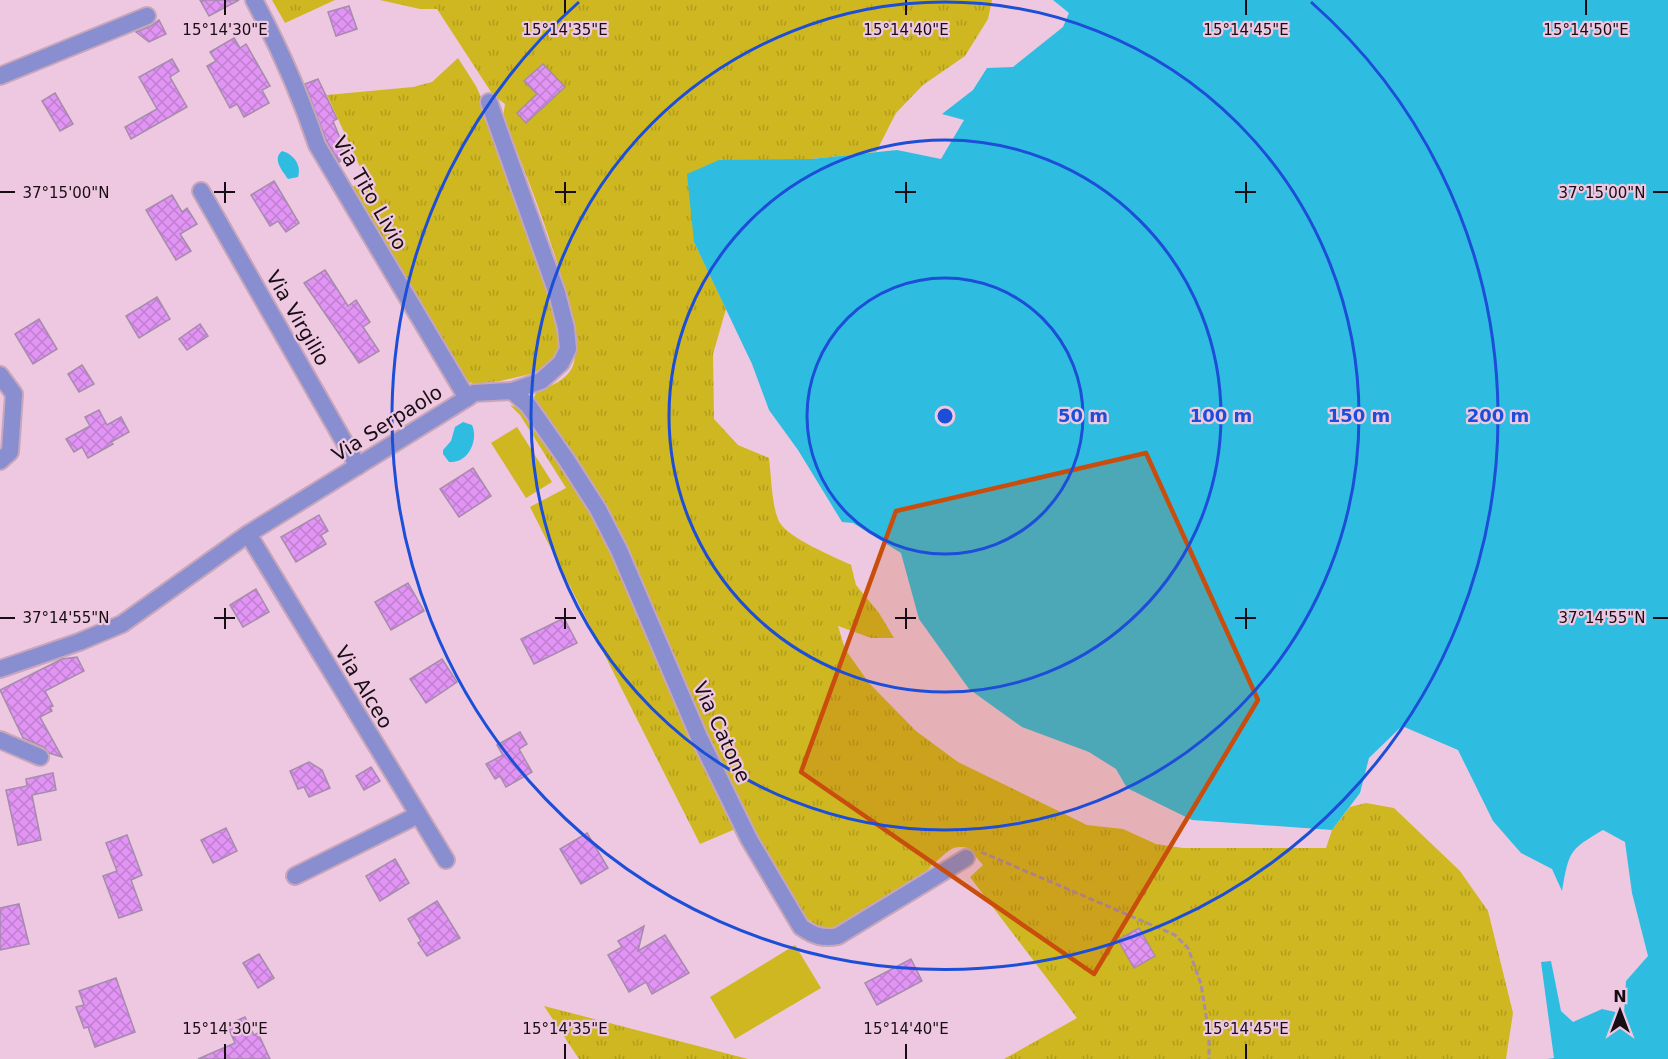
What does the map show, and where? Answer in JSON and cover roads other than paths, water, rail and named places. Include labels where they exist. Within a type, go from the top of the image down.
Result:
[{"type":"street","name":"Via Tito Livio","points":[[254,0],[283,55],[303,102],[317,145],[467,398]]},
{"type":"street","points":[[0,76],[147,16]]},
{"type":"street","name":"Via Serpaolo","points":[[0,669],[79,642],[122,624],[248,534],[474,393],[512,391],[541,381],[561,363],[568,349],[566,328],[557,292],[489,102]]},
{"type":"street","name":"Via Virgilio","points":[[201,191],[358,465]]},
{"type":"street","points":[[0,375],[14,394],[10,452],[0,461]]},
{"type":"street","name":"Via Catone","points":[[512,391],[528,405],[566,459],[597,509],[619,550],[699,738],[749,839],[801,927],[813,936],[826,938],[838,936],[966,858]]},
{"type":"street","name":"Via Alceo","points":[[248,534],[446,860]]},
{"type":"street","points":[[0,740],[40,757]]},
{"type":"street","points":[[295,876],[418,815]]},
{"type":"water","points":[[1053,0],[1668,0],[1668,1059],[1547,1059],[1554,1058],[1541,962],[1551,961],[1561,1011],[1573,1022],[1602,1009],[1624,1014],[1626,981],[1648,956],[1632,893],[1625,842],[1603,830],[1583,842],[1569,859],[1562,891],[1552,869],[1521,853],[1493,821],[1458,750],[1402,726],[1369,758],[1360,793],[1332,830],[1192,820],[1127,788],[1116,769],[1089,752],[1022,727],[969,689],[919,619],[901,553],[853,523],[842,522],[798,450],[769,410],[752,364],[694,242],[687,174],[719,160],[811,159],[897,150],[941,159],[964,120],[942,114],[973,90],[987,68],[1013,67],[1063,27],[1069,13]]},
{"type":"water","points":[[282,151],[296,161],[299,169],[298,177],[288,179],[281,168],[278,157]]},
{"type":"water","points":[[463,422],[472,425],[473,444],[462,459],[449,462],[443,450],[451,441],[455,427]]}]
